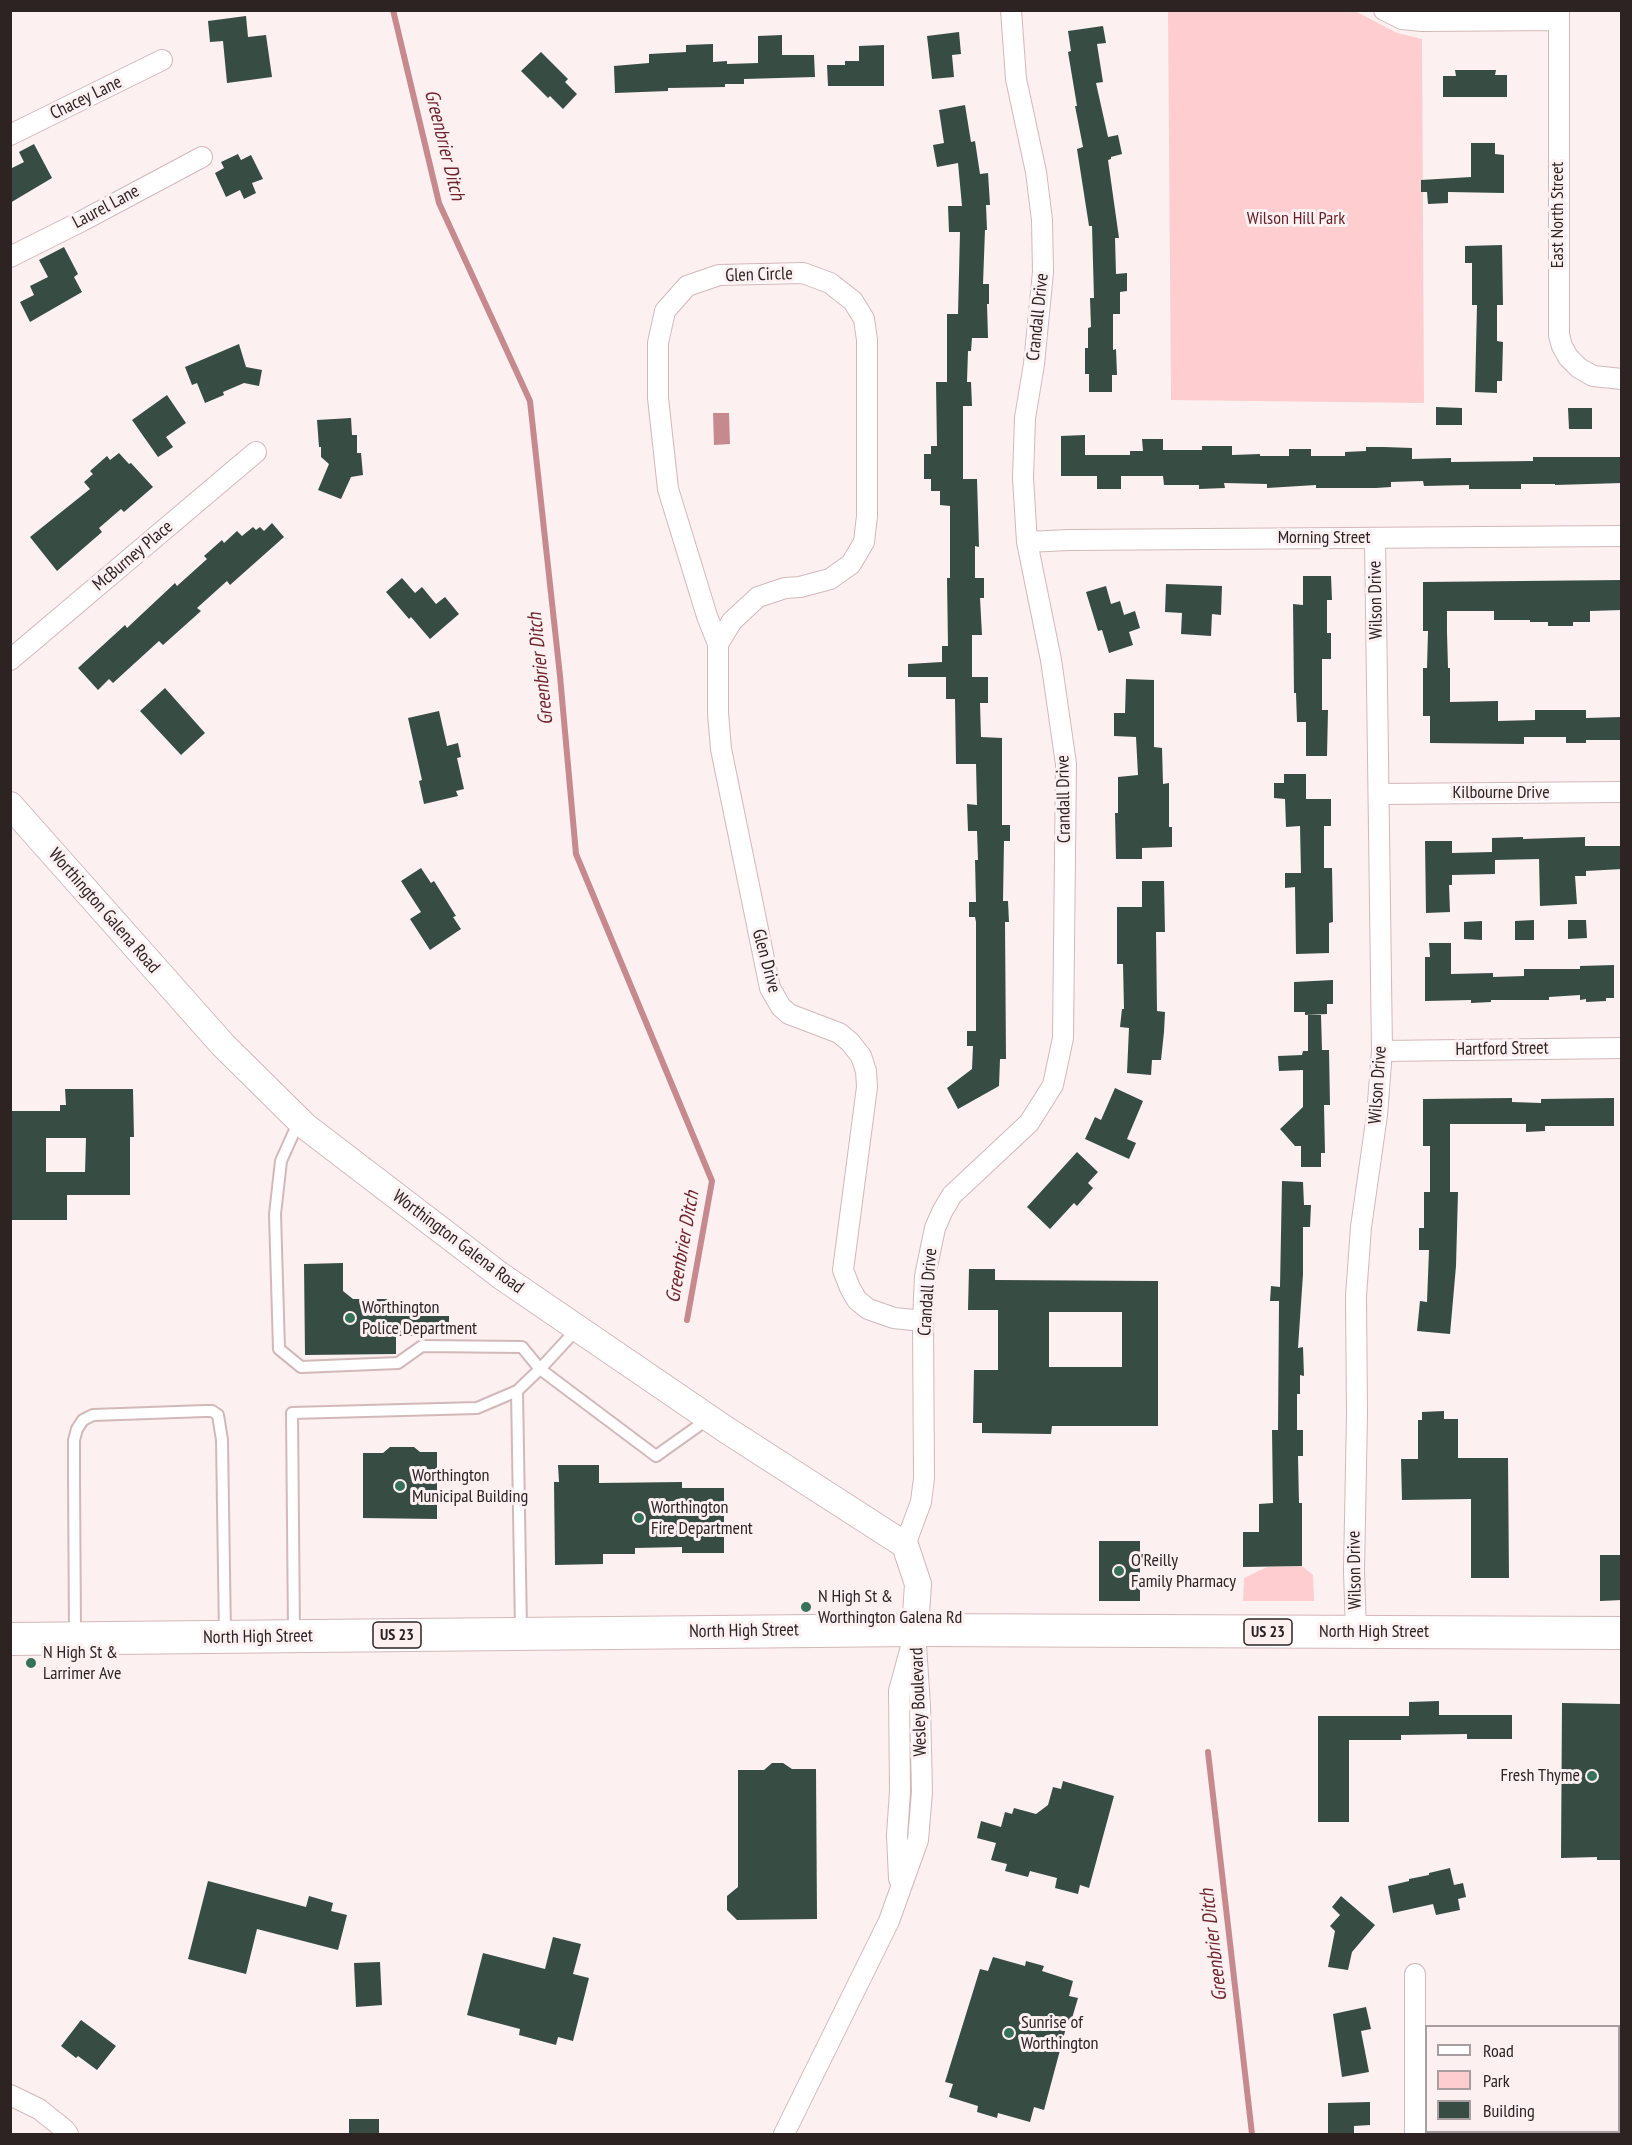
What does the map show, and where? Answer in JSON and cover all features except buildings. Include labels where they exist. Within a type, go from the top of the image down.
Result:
[{"type":"main road","name":"North High Street","points":[[10,1639],[915,1630],[1622,1633]]},
{"type":"street","name":"Crandall Drive","points":[[905,1545],[921,1502],[924,1478],[923,1321],[928,1252],[935,1228],[952,1195],[1029,1123],[1053,1084],[1063,1038],[1065,764],[1052,660],[1027,543],[1023,478],[1025,418],[1034,364],[1043,272],[1042,231],[1036,172],[1016,79],[1011,10]]},
{"type":"street","points":[[1384,10],[1402,19],[1422,21],[1559,15]]},
{"type":"street","name":"East North Street","points":[[1559,15],[1559,335],[1568,357],[1579,368],[1593,376],[1622,379]]},
{"type":"street","name":"Chacey Lane","points":[[10,135],[162,60]]},
{"type":"street","name":"Laurel Lane","points":[[10,257],[202,157]]},
{"type":"street","name":"Glen Circle","points":[[803,273],[830,283],[853,301],[864,319],[867,352],[867,516],[864,542],[850,564],[830,579],[800,587],[785,588],[758,597],[732,621],[718,644],[707,616],[668,489],[658,398],[658,343],[665,311],[687,286],[719,275],[803,273]]},
{"type":"street","name":"McBurney Place","points":[[10,660],[256,452]]},
{"type":"street","name":"Morning Street","points":[[1027,543],[1069,540],[1622,536]]},
{"type":"street","name":"Wilson Drive","points":[[1356,1632],[1354,1571],[1357,1414],[1356,1296],[1361,1227],[1377,1115],[1382,1051],[1375,538]]},
{"type":"street","name":"Glen Drive","points":[[718,644],[718,713],[721,749],[770,988],[781,1007],[789,1014],[839,1033],[850,1042],[861,1056],[866,1071],[867,1087],[843,1270],[857,1300],[868,1309],[894,1318],[923,1321]]},
{"type":"street","name":"Kilbourne Drive","points":[[1380,794],[1622,792]]},
{"type":"street","name":"Worthington Galena Road","points":[[10,805],[223,1046],[299,1120],[501,1276],[709,1418],[905,1545]]},
{"type":"street","name":"Hartford Street","points":[[1382,1051],[1622,1048]]},
{"type":"street","points":[[905,1545],[918,1584],[915,1630]]},
{"type":"street","name":"Wesley Boulevard","points":[[784,2134],[889,1921],[918,1840],[922,1792],[915,1630]]},
{"type":"street","points":[[1414,1974],[1415,2134]]},
{"type":"street","points":[[10,2095],[39,2109],[64,2128],[68,2134]]},
{"type":"lane","points":[[299,1120],[281,1161],[275,1214],[279,1349],[301,1366],[398,1363],[422,1346],[522,1347],[540,1369],[656,1456],[709,1418]]},
{"type":"lane","points":[[294,1636],[292,1413],[477,1408],[517,1391],[578,1328]]},
{"type":"lane","points":[[517,1391],[521,1634]]},
{"type":"lane","points":[[75,1638],[74,1440],[77,1429],[83,1420],[93,1415],[205,1411],[218,1415],[222,1440],[225,1637]]},
{"type":"green space","name":"Wilson Hill Park","points":[[1168,11],[1355,11],[1397,33],[1422,39],[1424,403],[1171,400]]},
{"type":"green space","points":[[1302,1566],[1313,1575],[1314,1601],[1243,1601],[1244,1578],[1267,1567]]},
{"type":"shaded area","points":[[713,413],[729,413],[730,444],[714,445]]},
{"type":"waterway","name":"Greenbrier Ditch","points":[[393,10],[439,203],[530,401],[560,676],[576,854],[712,1181],[687,1320]]},
{"type":"waterway","name":"Greenbrier Ditch","points":[[1208,1752],[1252,2134]]},
{"type":"place","name":"Worthington Police Department","points":[[350,1318]]},
{"type":"place","name":"Worthington Municipal Building","points":[[400,1486]]},
{"type":"place","name":"Worthington Fire Department","points":[[639,1518]]},
{"type":"place","name":"O'Reilly Family Pharmacy","points":[[1119,1571]]},
{"type":"place","name":"N High St & Worthington Galena Rd","points":[[806,1607]]},
{"type":"place","name":"N High St & Larrimer Ave","points":[[31,1663]]},
{"type":"place","name":"Fresh Thyme","points":[[1592,1776]]},
{"type":"place","name":"Sunrise of Worthington","points":[[1009,2033]]}]
